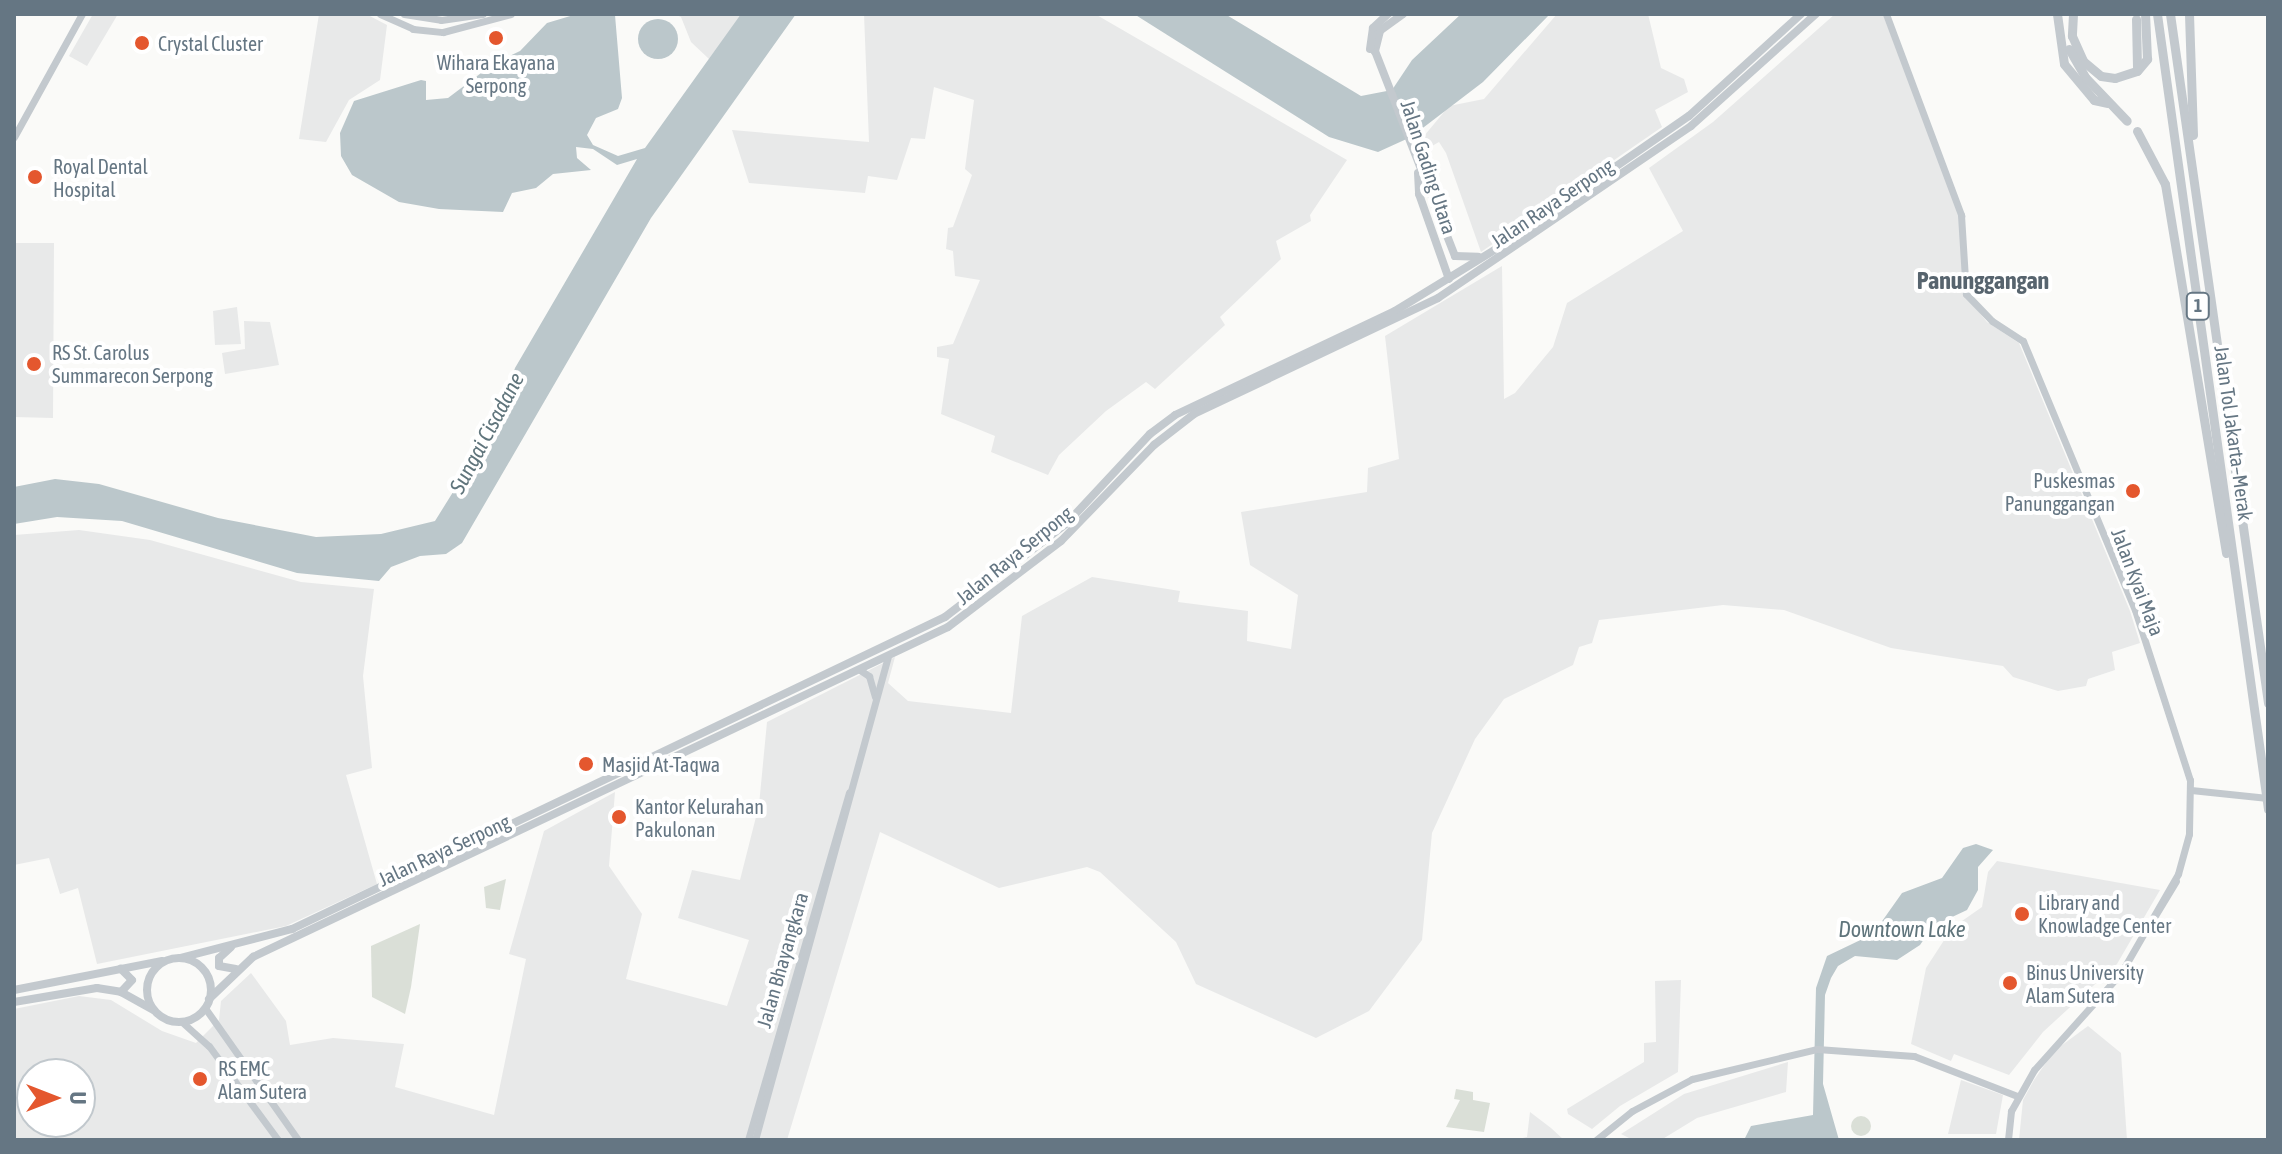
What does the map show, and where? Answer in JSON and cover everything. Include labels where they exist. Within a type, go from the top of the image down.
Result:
[{"type":"highway","points":[[2057,14],[2064,64],[2094,100],[2107,103]]},
{"type":"highway","points":[[2066,14],[2070,51],[2107,103],[2127,121]]},
{"type":"highway","points":[[2073,14],[2076,50],[2092,70],[2115,78],[2137,71],[2150,50],[2141,16]]},
{"type":"highway","name":"Jalan Tol Jakarta–Merak","points":[[2157,14],[2268,809]]},
{"type":"highway","name":"Jalan Tol Jakarta–Merak","points":[[2170,14],[2268,703]]},
{"type":"highway","points":[[2189,14],[2192,167]]},
{"type":"highway","points":[[2137,131],[2159,166],[2168,196],[2214,486],[2238,599]]},
{"type":"main road","points":[[14,137],[82,14]]},
{"type":"main road","points":[[380,14],[413,29],[443,32],[511,14]]},
{"type":"main road","points":[[404,14],[441,20],[483,14]]},
{"type":"main road","points":[[1382,23],[1388,14]]},
{"type":"main road","points":[[1382,23],[1403,14]]},
{"type":"main road","name":"Jalan Raya Serpong","points":[[207,1003],[237,968],[948,627],[1036,555],[1175,415],[1395,311],[1449,279],[1689,116],[1802,18],[1816,14]]},
{"type":"main road","name":"Jalan Kyai Maja","points":[[1886,14],[1961,215],[1966,294],[2024,343],[2135,610],[2183,746],[2191,790],[2188,840],[2178,874],[2121,973],[2052,1046],[2017,1096]]},
{"type":"main road","name":"Jalan Raya Serpong","points":[[180,958],[292,929],[945,617],[1078,526],[1154,445],[1194,414],[1399,319],[1461,283],[1691,126],[1802,18]]},
{"type":"main road","name":"Jalan Gading Utara","points":[[1382,23],[1375,40],[1376,57],[1419,172],[1455,256],[1482,257]]},
{"type":"main road","name":"Jalan Gading Utara","points":[[1419,172],[1419,194],[1449,279]]},
{"type":"main road","points":[[1449,279],[1461,283]]},
{"type":"main road","name":"Jalan Bhayangkara","points":[[755,1140],[888,656]]},
{"type":"main road","points":[[860,670],[869,676],[875,700]]},
{"type":"main road","name":"Jalan Bhayangkara","points":[[748,1140],[850,790]]},
{"type":"main road","points":[[2191,790],[2268,798]]},
{"type":"main road","points":[[231,947],[219,958],[219,966],[237,968]]},
{"type":"main road","points":[[14,990],[180,958],[204,971],[209,1020],[298,1140]]},
{"type":"main road","points":[[153,1010],[147,983],[165,961]]},
{"type":"main road","points":[[121,969],[132,980],[121,992]]},
{"type":"main road","points":[[14,1002],[77,989],[121,992],[166,1020],[182,1022],[196,1032],[278,1140]]},
{"type":"main road","points":[[182,1022],[207,1003]]},
{"type":"main road","points":[[196,1032],[200,1023],[209,1020]]},
{"type":"main road","points":[[1596,1140],[1632,1111],[1692,1079],[1829,1048],[1914,1056],[2017,1096],[2008,1140]]},
{"type":"shaded area","points":[[93,14],[118,14],[87,66],[69,56]]},
{"type":"shaded area","points":[[319,14],[366,14],[387,25],[380,80],[349,100],[326,142],[299,139]]},
{"type":"shaded area","points":[[674,14],[742,14],[709,59],[691,42],[681,17]]},
{"type":"shaded area","points":[[864,14],[1095,14],[1347,160],[1310,215],[1311,221],[1276,241],[1281,259],[1220,317],[1225,325],[1155,389],[1146,382],[1106,411],[1059,455],[1048,475],[991,452],[995,436],[941,414],[949,359],[937,357],[937,347],[953,344],[980,280],[955,276],[953,251],[946,249],[948,228],[953,227],[972,175],[965,169],[974,100],[934,87],[925,139],[911,138],[897,180],[868,176],[865,193],[749,183],[732,130],[869,142]]},
{"type":"shaded area","points":[[1557,14],[1648,14],[1661,68],[1684,79],[1688,92],[1655,110],[1662,127],[1481,252],[1446,153],[1439,142],[1432,146],[1424,136],[1449,106],[1484,99]]},
{"type":"shaded area","points":[[1835,14],[1883,14],[1966,234],[1965,295],[1987,322],[2019,343],[2130,611],[2140,643],[2112,652],[2115,670],[2088,679],[2086,686],[2058,691],[2013,677],[2003,666],[1891,648],[1784,610],[1723,605],[1599,620],[1592,643],[1579,647],[1573,665],[1504,699],[1475,739],[1432,833],[1422,940],[1369,1011],[1316,1038],[1196,984],[1176,942],[1100,872],[1087,867],[999,888],[880,832],[787,1140],[14,1140],[14,1009],[79,996],[111,1000],[162,1031],[196,1043],[219,1020],[221,1001],[251,973],[286,1021],[290,1045],[333,1038],[404,1044],[395,1087],[494,1115],[526,959],[509,954],[544,831],[615,792],[609,866],[642,914],[626,979],[727,1006],[749,940],[678,918],[692,870],[740,880],[759,805],[767,722],[895,657],[888,683],[908,701],[1011,713],[1022,616],[1092,577],[1180,591],[1178,602],[1248,611],[1247,641],[1291,649],[1298,595],[1250,565],[1241,512],[1367,492],[1368,468],[1399,459],[1385,336],[1502,266],[1504,399],[1515,393],[1553,347],[1567,303],[1683,231],[1649,168],[1713,122]]},
{"type":"shaded area","name":"RS St. Carolus Summarecon Serpong","points":[[14,243],[54,243],[53,418],[14,417]]},
{"type":"shaded area","points":[[237,307],[241,344],[215,345],[213,311]]},
{"type":"shaded area","points":[[244,321],[270,322],[279,365],[225,374],[222,353],[245,349]]},
{"type":"shaded area","points":[[79,530],[150,540],[301,582],[374,589],[363,676],[372,768],[346,775],[377,884],[286,926],[97,964],[78,888],[60,894],[49,858],[14,865],[14,535]]},
{"type":"shaded area","name":"Binus University Alam Sutera","points":[[1997,861],[2160,890],[2117,964],[2043,1032],[2009,1075],[1954,1054],[1951,1061],[1911,1044],[1926,968],[1952,928],[1982,907],[1988,872]]},
{"type":"shaded area","points":[[506,879],[500,910],[486,908],[484,887]]},
{"type":"shaded area","points":[[420,924],[405,1014],[372,997],[371,946]]},
{"type":"shaded area","points":[[1681,980],[1678,1072],[1620,1106],[1592,1129],[1568,1114],[1567,1109],[1644,1062],[1644,1043],[1656,1042],[1655,981]]},
{"type":"shaded area","points":[[2088,1026],[2121,1053],[2127,1140],[2019,1140],[2023,1100],[2034,1080],[2054,1051]]},
{"type":"shaded area","points":[[1788,1062],[1786,1092],[1697,1118],[1661,1140],[1633,1140],[1621,1134],[1684,1094]]},
{"type":"shaded area","points":[[1961,1080],[2003,1095],[1996,1134],[1948,1134]]},
{"type":"shaded area","points":[[1456,1089],[1473,1092],[1473,1100],[1490,1103],[1484,1132],[1446,1127],[1460,1100],[1454,1099]]},
{"type":"shaded area","points":[[1530,1112],[1564,1140],[1514,1140],[1527,1137]]},
{"type":"shaded area","points":[[1861,1116],[1868,1119],[1871,1126],[1868,1133],[1861,1136],[1854,1133],[1851,1126],[1854,1119]]},
{"type":"water","points":[[577,14],[615,15],[622,98],[618,109],[596,118],[587,135],[593,145],[618,156],[645,148],[741,14],[796,14],[651,218],[462,543],[446,554],[420,556],[391,567],[379,581],[297,573],[122,521],[57,517],[14,524],[14,487],[55,479],[99,484],[218,518],[316,537],[381,534],[435,521],[496,423],[515,368],[637,159],[617,165],[593,149],[576,147],[577,158],[591,170],[553,174],[536,188],[512,193],[503,212],[439,209],[399,202],[352,175],[341,156],[340,133],[354,101],[421,80],[426,81],[426,100],[448,98],[493,64],[520,51],[547,23]]},
{"type":"water","points":[[1134,14],[1225,14],[1361,96],[1392,90],[1412,60],[1461,14],[1550,14],[1483,82],[1411,137],[1378,152],[1329,137]]},
{"type":"water","points":[[658,19],[672,25],[678,39],[672,53],[658,59],[644,53],[638,39],[644,25]]},
{"type":"water","name":"Downtown Lake","points":[[1976,844],[1993,850],[1978,867],[1978,890],[1967,910],[1933,926],[1920,945],[1897,960],[1855,956],[1838,966],[1831,978],[1825,995],[1823,1084],[1839,1140],[1744,1140],[1751,1126],[1813,1115],[1816,988],[1827,956],[1873,934],[1902,893],[1942,878],[1963,848]]},
{"type":"place","name":"Wihara Ekayana Serpong","points":[[496,38]]},
{"type":"place","name":"Crystal Cluster","points":[[142,43]]},
{"type":"place","name":"Royal Dental Hospital","points":[[35,177]]},
{"type":"place","name":"RS St. Carolus Summarecon Serpong","points":[[34,364]]},
{"type":"place","name":"Puskesmas Panunggangan","points":[[2133,491]]},
{"type":"place","name":"Masjid At-Taqwa","points":[[586,764]]},
{"type":"place","name":"Kantor Kelurahan Pakulonan","points":[[619,817]]},
{"type":"place","name":"Library and Knowladge Center","points":[[2022,914]]},
{"type":"place","name":"Binus University Alam Sutera","points":[[2010,983]]},
{"type":"place","name":"RS EMC Alam Sutera","points":[[200,1079]]},
{"type":"district","name":"Panunggangan","points":[[1983,281]]},
{"type":"water label","name":"Sungai Cisadane","points":[[487,433]]}]
